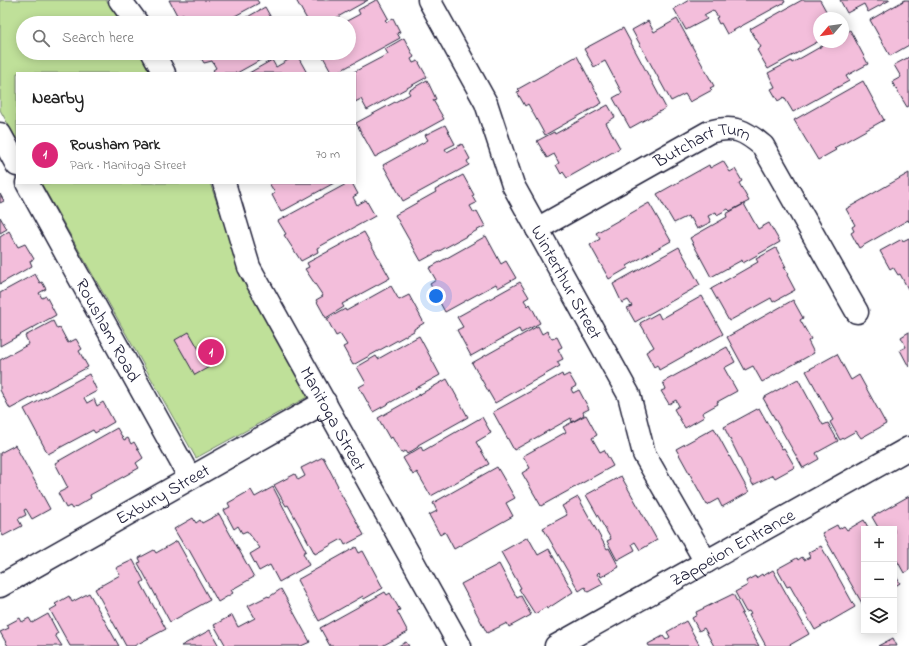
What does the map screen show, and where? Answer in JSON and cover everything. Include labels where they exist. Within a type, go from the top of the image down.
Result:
[{"type":"street","points":[[120,0],[132,16]]},
{"type":"street","name":"Winterthur Street","points":[[429,0],[486,103],[513,185],[629,395],[644,454],[706,562]]},
{"type":"street","points":[[157,60],[163,72]]},
{"type":"street","name":"Butchart Turn","points":[[536,229],[710,132],[724,128],[739,130],[763,146],[857,312]]},
{"type":"street","points":[[0,134],[16,163]]},
{"type":"street","name":"Rousham Road","points":[[28,184],[190,478]]},
{"type":"street","name":"Manitoga Street","points":[[224,184],[249,267],[460,646]]},
{"type":"street","name":"Exbury Street","points":[[0,586],[325,402]]},
{"type":"street","name":"Zappeion Entrance","points":[[556,646],[909,448]]},
{"type":"green space","points":[[0,0],[106,0],[119,16],[16,16],[16,60],[144,60],[150,72],[16,72],[16,138],[0,110]]},
{"type":"green space","points":[[42,184],[210,184],[240,268],[309,396],[196,458]]},
{"type":"building","points":[[169,0],[257,0],[259,3],[235,16],[184,16],[184,14],[177,16]]},
{"type":"building","points":[[296,0],[368,0],[339,16],[305,16]]},
{"type":"building","points":[[378,0],[388,18],[385,20],[387,22],[393,18],[400,32],[397,33],[400,38],[338,72],[331,72],[325,60],[356,60],[356,16],[360,14],[358,10]]},
{"type":"building","points":[[689,0],[784,0],[785,2],[727,34],[721,23],[719,24],[716,18],[718,17],[713,10],[704,15],[707,19],[686,30],[674,9]]},
{"type":"building","points":[[802,0],[820,0],[827,12],[813,12],[813,44],[768,69],[757,50],[761,47],[750,29]]},
{"type":"building","points":[[840,0],[890,0],[868,12],[864,4],[846,12]]},
{"type":"building","points":[[905,0],[909,0],[909,45],[890,56],[870,20]]},
{"type":"building","points":[[265,7],[270,16],[249,16]]},
{"type":"building","points":[[677,19],[714,86],[710,88],[712,90],[690,102],[685,94],[671,101],[632,30],[648,21],[654,32]]},
{"type":"building","points":[[623,28],[666,108],[630,128],[613,98],[622,93],[605,61],[594,67],[584,49]]},
{"type":"building","points":[[849,31],[868,64],[846,76],[849,81],[793,112],[784,97],[778,101],[771,89],[775,87],[768,73],[791,61],[792,63],[818,48],[849,48]]},
{"type":"building","points":[[404,38],[414,57],[411,59],[413,63],[418,61],[427,77],[367,110],[361,99],[356,102],[356,72],[354,72],[388,54],[385,49]]},
{"type":"building","points":[[577,56],[602,103],[545,135],[528,104],[525,106],[517,92],[520,91],[518,89]]},
{"type":"building","points":[[909,57],[909,106],[907,107],[892,82],[901,77],[894,65]]},
{"type":"building","points":[[202,60],[260,60],[239,72],[214,72],[213,70],[216,68],[212,61],[204,63]]},
{"type":"building","points":[[272,60],[276,67],[288,60],[300,60],[306,72],[251,72]]},
{"type":"building","points":[[427,80],[436,99],[433,100],[444,119],[375,157],[356,123],[410,94],[408,91]]},
{"type":"building","points":[[863,81],[884,120],[834,148],[836,150],[818,160],[794,120]]},
{"type":"building","points":[[608,105],[615,117],[606,123],[620,148],[567,178],[563,172],[561,174],[556,165],[559,163],[554,154],[547,158],[537,141],[554,132],[555,134]]},
{"type":"building","points":[[445,125],[455,144],[445,149],[447,152],[462,144],[470,159],[467,161],[469,165],[403,201],[383,165],[428,140],[425,135]]},
{"type":"building","points":[[723,161],[730,172],[735,169],[742,181],[739,183],[749,201],[730,211],[728,209],[717,215],[716,212],[708,216],[711,222],[697,229],[691,218],[689,219],[688,216],[674,223],[657,194],[709,165],[710,168]]},
{"type":"building","points":[[909,173],[909,222],[908,220],[859,248],[851,233],[854,231],[852,227],[855,225],[846,209]]},
{"type":"building","points":[[463,175],[474,195],[472,196],[476,203],[470,206],[474,213],[477,211],[485,226],[421,261],[395,215],[436,192],[435,190]]},
{"type":"building","points":[[270,184],[332,184],[281,212],[272,195],[275,193]]},
{"type":"building","points":[[346,184],[353,184],[358,194],[353,197],[357,205],[366,200],[375,216],[317,248],[318,252],[301,261],[284,235],[286,234],[278,221]]},
{"type":"building","points":[[0,194],[4,201],[0,203]]},
{"type":"building","points":[[649,203],[671,241],[627,266],[628,268],[609,279],[590,245],[600,239],[596,233]]},
{"type":"building","points":[[744,204],[758,229],[769,223],[780,242],[743,263],[742,260],[711,277],[690,238],[727,217],[726,214]]},
{"type":"building","points":[[0,217],[7,229],[0,233]]},
{"type":"building","points":[[9,231],[18,247],[25,244],[34,259],[30,261],[32,266],[0,284],[0,237]]},
{"type":"building","points":[[364,232],[390,278],[342,304],[344,307],[326,318],[316,300],[323,296],[305,269],[309,267],[307,263]]},
{"type":"building","points":[[486,236],[501,264],[506,261],[516,278],[498,288],[496,284],[445,312],[430,284],[436,280],[429,268]]},
{"type":"building","points":[[909,238],[908,289],[900,274],[898,275],[893,267],[890,269],[880,251],[902,239],[903,241]]},
{"type":"building","points":[[679,247],[700,285],[635,322],[627,308],[632,306],[628,300],[622,303],[613,284]]},
{"type":"building","points":[[776,248],[786,267],[784,267],[795,290],[773,302],[771,298],[729,321],[711,289],[758,262],[756,259]]},
{"type":"building","points":[[35,274],[40,283],[42,282],[46,289],[39,293],[42,298],[46,296],[56,315],[0,346],[0,293]]},
{"type":"building","points":[[520,282],[529,297],[524,300],[528,306],[530,304],[540,323],[521,333],[519,329],[471,356],[457,330],[463,327],[457,317]]},
{"type":"building","points":[[391,286],[399,300],[409,295],[424,323],[414,329],[414,331],[353,365],[343,347],[347,345],[340,334],[336,336],[327,319],[345,309],[346,311]]},
{"type":"building","points":[[702,296],[723,334],[659,370],[657,365],[654,367],[646,352],[654,347],[640,323],[658,313],[661,319]]},
{"type":"building","points":[[793,300],[803,318],[800,320],[811,339],[808,341],[814,353],[762,382],[753,366],[745,370],[727,337]]},
{"type":"building","points":[[53,321],[57,329],[60,328],[68,343],[76,339],[82,349],[79,351],[88,367],[10,409],[0,390],[0,360],[29,344],[25,336]]},
{"type":"building","points":[[538,326],[542,334],[547,331],[552,339],[557,337],[562,347],[558,349],[563,359],[557,362],[560,366],[495,403],[472,363]]},
{"type":"building","points":[[189,332],[209,367],[195,375],[175,340]]},
{"type":"building","points":[[909,332],[909,367],[900,350],[906,347],[901,337]]},
{"type":"building","points":[[419,336],[440,375],[373,412],[359,387],[366,383],[357,367],[376,356],[378,359]]},
{"type":"building","points":[[727,347],[735,362],[724,368],[737,391],[717,402],[718,404],[702,413],[704,417],[685,428],[674,409],[679,406],[676,400],[669,404],[661,391],[666,389],[663,382]]},
{"type":"building","points":[[837,354],[851,380],[859,375],[886,424],[861,438],[856,431],[840,440],[830,422],[833,420],[806,371]]},
{"type":"building","points":[[89,374],[97,391],[84,398],[87,403],[94,399],[97,406],[103,402],[114,422],[95,433],[93,430],[48,454],[24,409]]},
{"type":"building","points":[[562,374],[563,377],[569,374],[576,386],[571,389],[573,393],[579,390],[589,409],[583,412],[584,415],[572,422],[571,418],[514,450],[493,412]]},
{"type":"building","points":[[447,379],[468,417],[418,445],[418,447],[407,454],[405,451],[401,453],[392,437],[390,439],[378,418]]},
{"type":"building","points":[[798,379],[823,425],[828,423],[838,441],[816,453],[819,459],[803,468],[763,398]]},
{"type":"building","points":[[759,408],[782,449],[784,448],[795,467],[775,478],[773,475],[753,485],[724,427]]},
{"type":"building","points":[[586,415],[597,435],[592,438],[600,452],[604,450],[613,466],[541,506],[522,473],[530,468],[523,456],[566,432],[563,427]]},
{"type":"building","points":[[482,417],[491,433],[476,442],[489,464],[431,496],[417,472],[413,475],[403,458],[421,447],[423,451]]},
{"type":"building","points":[[117,428],[124,440],[128,438],[131,444],[134,442],[143,458],[136,463],[139,468],[90,495],[91,498],[72,509],[70,506],[66,508],[58,493],[68,488],[55,463]]},
{"type":"building","points":[[714,428],[749,492],[722,507],[718,499],[707,505],[676,449]]},
{"type":"building","points":[[15,445],[50,509],[32,519],[26,509],[24,510],[26,515],[18,519],[22,526],[3,536],[0,530],[0,453]]},
{"type":"building","points":[[323,457],[338,486],[337,487],[364,535],[345,545],[342,539],[315,554],[288,505],[286,506],[274,485],[295,474],[298,480],[305,476],[301,468]]},
{"type":"building","points":[[497,467],[515,498],[506,503],[513,516],[454,549],[445,532],[440,535],[429,515],[437,511],[433,503]]},
{"type":"building","points":[[621,476],[657,540],[640,550],[635,542],[632,544],[635,550],[617,560],[607,541],[611,539],[586,495]]},
{"type":"building","points":[[273,487],[306,551],[303,553],[309,565],[279,582],[270,565],[259,571],[250,554],[260,548],[247,531],[242,533],[238,526],[234,529],[224,510],[230,507],[228,503],[251,490],[255,497]]},
{"type":"building","points":[[909,496],[909,570],[904,573],[897,560],[897,526],[877,526],[872,517]]},
{"type":"building","points":[[578,497],[607,549],[609,548],[619,567],[601,577],[599,572],[597,574],[603,584],[588,592],[585,587],[579,591],[543,528],[567,515],[562,506]]},
{"type":"building","points":[[219,514],[254,577],[231,590],[233,593],[218,602],[188,548],[186,549],[174,529],[193,518],[196,523],[200,520],[202,523]]},
{"type":"building","points":[[864,520],[867,526],[861,526],[861,601],[822,533],[837,525],[839,529],[844,526],[847,530]]},
{"type":"building","points":[[528,537],[538,555],[549,549],[573,592],[547,609],[546,607],[535,614],[519,589],[521,588],[501,552]]},
{"type":"building","points":[[177,541],[210,600],[170,622],[138,563],[141,562],[139,558],[154,550],[156,553]]},
{"type":"building","points":[[821,546],[855,607],[815,630],[790,586],[787,587],[777,569],[797,558],[798,560],[802,557],[804,560],[810,557],[808,553]]},
{"type":"building","points":[[356,547],[359,553],[363,551],[383,588],[364,599],[363,596],[319,621],[297,580]]},
{"type":"building","points":[[133,560],[144,581],[141,583],[166,629],[134,646],[126,646],[95,589],[120,575],[116,568]]},
{"type":"building","points":[[499,564],[517,598],[521,596],[531,615],[509,627],[507,623],[487,633],[461,584]]},
{"type":"building","points":[[773,570],[809,634],[788,646],[766,646],[749,615],[751,614],[749,611],[746,612],[735,592],[748,585],[746,581],[755,576],[756,578],[762,574],[763,576]]},
{"type":"building","points":[[897,578],[900,583],[897,585]]},
{"type":"building","points":[[281,589],[310,642],[301,646],[226,646],[214,625],[232,615],[238,627],[255,618],[248,606],[268,596],[269,597]]},
{"type":"building","points":[[385,592],[387,595],[390,593],[400,610],[397,611],[408,632],[382,646],[330,646],[320,628]]},
{"type":"building","points":[[89,593],[119,646],[70,646],[50,610],[57,606],[55,604],[69,596],[72,602]]},
{"type":"building","points":[[733,594],[743,613],[741,614],[759,646],[714,646],[704,628],[699,631],[692,618],[697,615],[696,612]]},
{"type":"building","points":[[48,614],[58,633],[55,635],[62,646],[8,646],[0,632],[9,628],[7,625],[20,618],[22,622],[29,618],[32,623]]},
{"type":"building","points":[[686,621],[700,646],[649,646],[648,644],[663,636],[666,640],[670,637],[667,632]]},
{"type":"building","points":[[210,630],[219,646],[181,646]]},
{"type":"building","points":[[893,638],[897,646],[878,646]]},
{"type":"building","points":[[406,642],[409,646],[398,646]]},
{"type":"place","name":"Rousham Park","points":[[211,352]]}]
